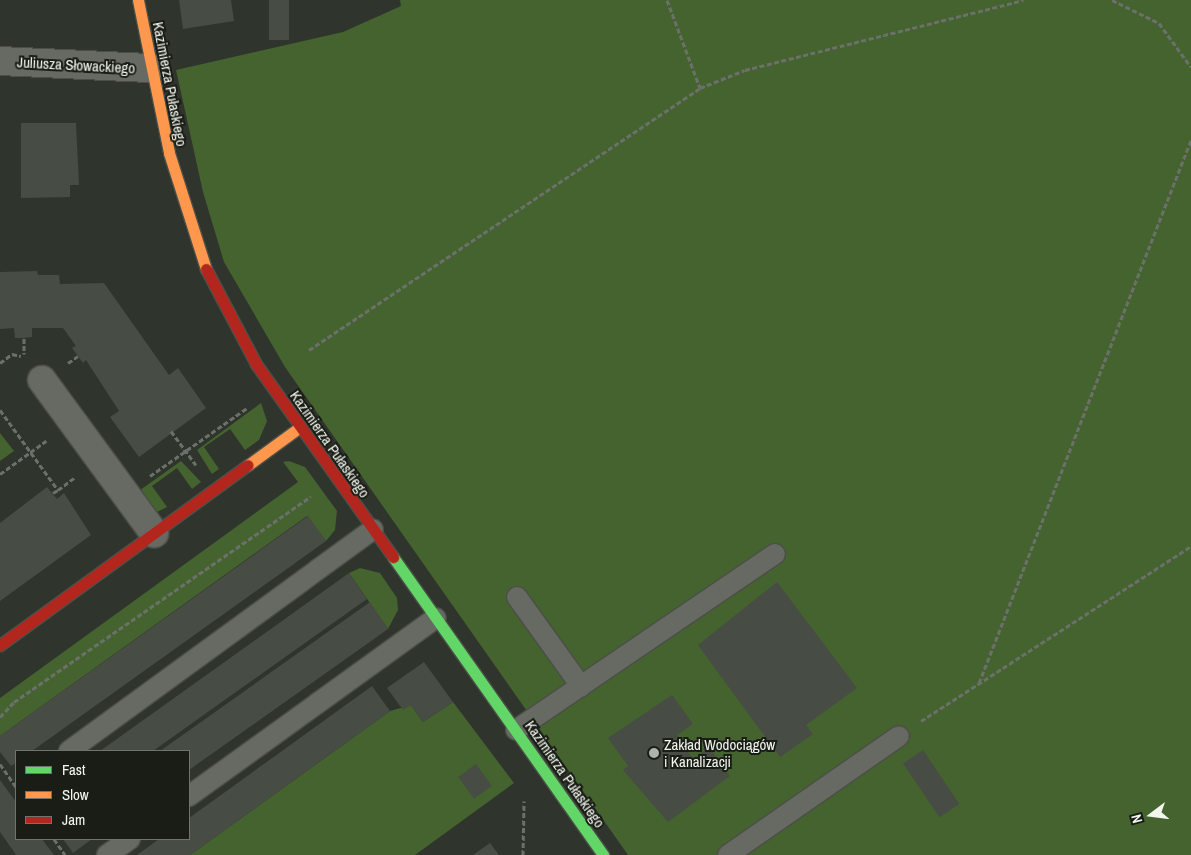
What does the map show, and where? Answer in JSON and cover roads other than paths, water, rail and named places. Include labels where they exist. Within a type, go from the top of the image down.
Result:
[{"type":"street","name":"Kazimierza Pułaskiego","points":[[138,0],[151,68],[191,232],[216,292],[274,390],[603,855]]},
{"type":"street","name":"Juliusza Słowackiego","points":[[0,61],[151,68]]},
{"type":"street","points":[[42,380],[154,533]]},
{"type":"street","points":[[0,645],[300,427]]},
{"type":"lane","points":[[70,750],[372,529]]},
{"type":"lane","points":[[516,730],[775,554]]},
{"type":"lane","points":[[517,597],[581,686]]},
{"type":"lane","points":[[190,795],[436,618]]},
{"type":"lane","points":[[728,855],[900,736]]},
{"type":"lane","points":[[107,855],[129,840]]},
{"type":"place","name":"Zakład Wodociągów i Kanalizacji","points":[[654,753]]}]
